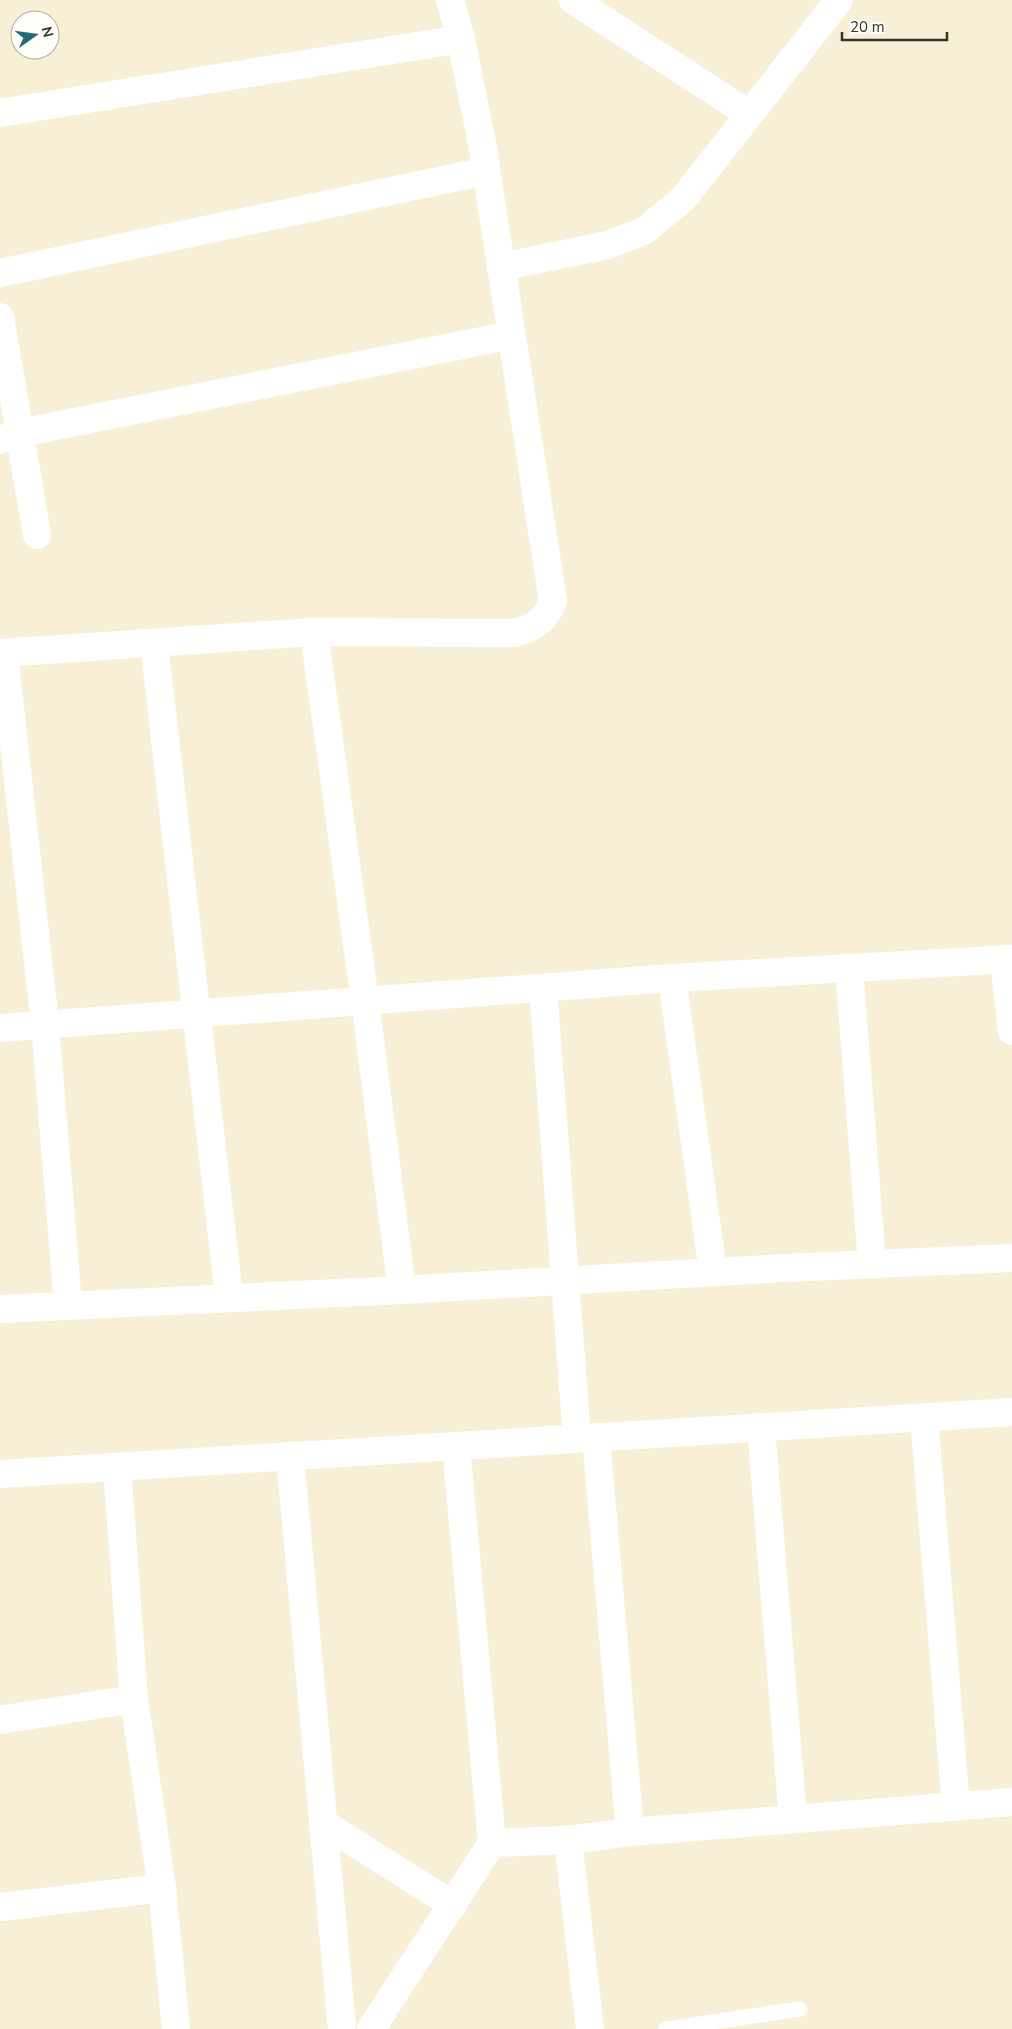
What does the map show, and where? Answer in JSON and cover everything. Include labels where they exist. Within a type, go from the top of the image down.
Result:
[{"type":"street","points":[[68,1305],[46,1024],[2,653],[314,632],[514,633],[533,627],[543,619],[553,601],[482,143],[461,39],[450,0]]},
{"type":"street","points":[[573,0],[749,114]]},
{"type":"street","points":[[501,267],[608,245],[644,230],[684,198],[838,0]]},
{"type":"street","points":[[0,113],[461,39]]},
{"type":"street","points":[[0,273],[486,171]]},
{"type":"street","points":[[0,317],[10,436],[37,535]]},
{"type":"street","points":[[10,436],[512,335]]},
{"type":"street","points":[[314,632],[365,1001],[402,1290]]},
{"type":"street","points":[[154,643],[228,1297]]},
{"type":"street","points":[[0,1028],[672,978],[1008,959],[1012,1031]]},
{"type":"street","points":[[849,968],[872,1264]]},
{"type":"street","points":[[672,978],[713,1272]]},
{"type":"street","points":[[543,988],[566,1281],[587,1438],[630,1832]]},
{"type":"street","points":[[0,1309],[1012,1258]]},
{"type":"street","points":[[0,1474],[1012,1412]]},
{"type":"street","points":[[924,1417],[956,1807]]},
{"type":"street","points":[[761,1427],[793,1819]]},
{"type":"street","points":[[371,2029],[492,1843],[456,1446]]},
{"type":"street","points":[[290,1456],[342,2029]]},
{"type":"street","points":[[117,1467],[134,1699],[162,1888],[176,2029]]},
{"type":"street","points":[[0,1720],[134,1699]]},
{"type":"street","points":[[492,1843],[568,1840],[630,1832],[1012,1802]]},
{"type":"street","points":[[323,1823],[453,1905]]},
{"type":"street","points":[[568,1840],[590,2029]]},
{"type":"street","points":[[0,1908],[162,1888]]},
{"type":"lane","points":[[666,2029],[800,2009]]}]
